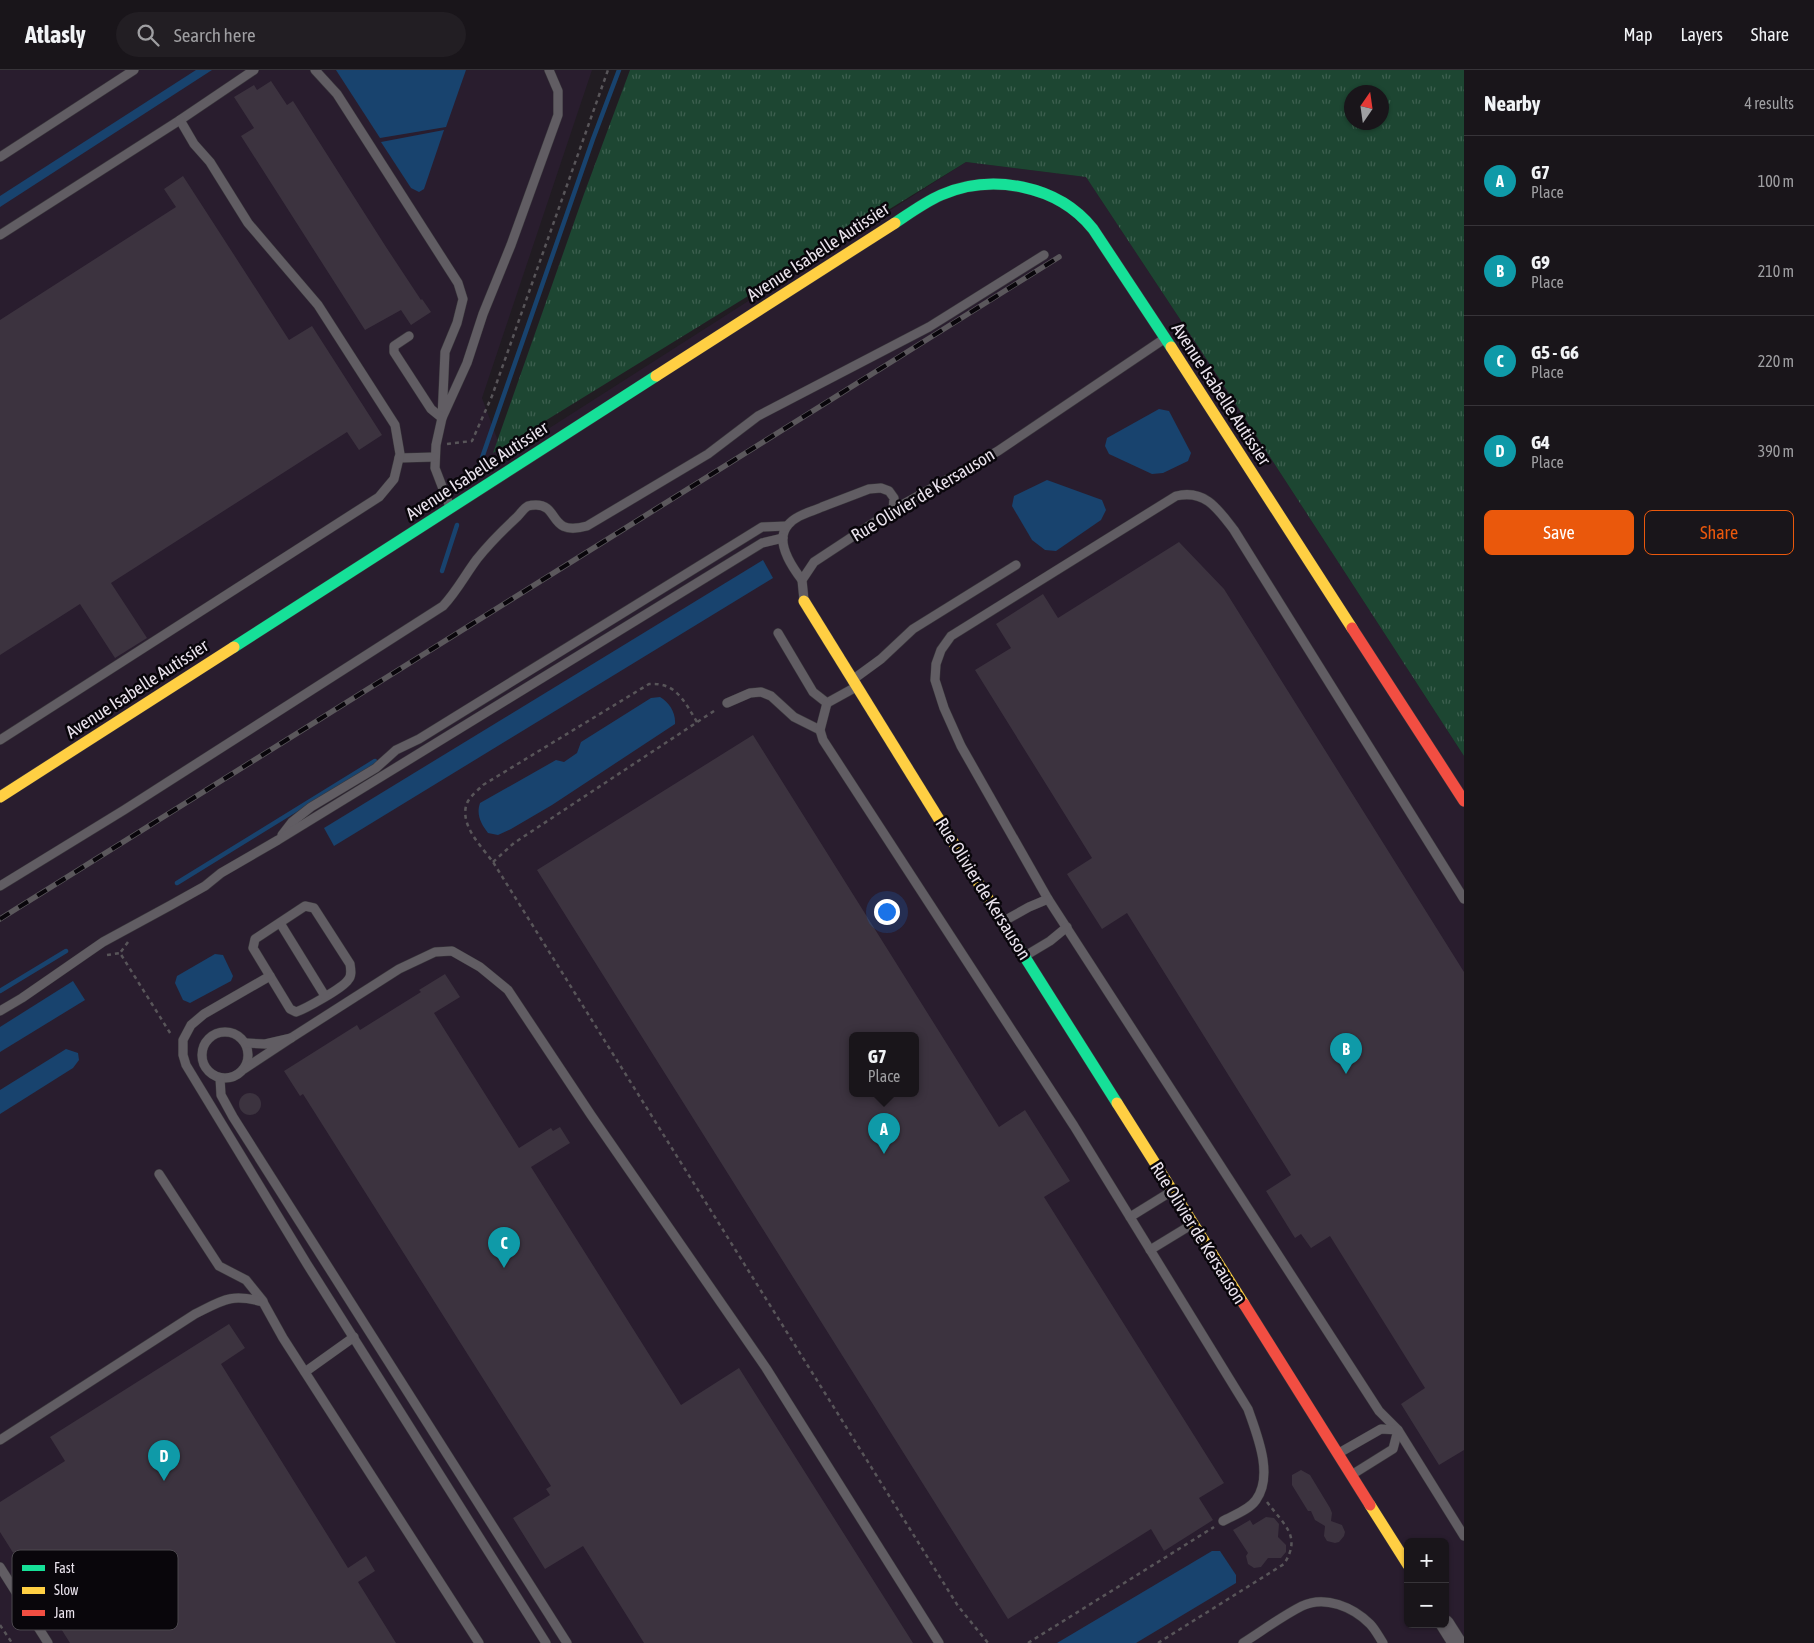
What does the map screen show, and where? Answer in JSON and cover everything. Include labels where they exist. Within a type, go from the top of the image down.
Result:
[{"type":"street","name":"Avenue Isabelle Autissier","points":[[0,797],[903,218],[944,193],[971,185],[992,182],[1022,186],[1050,196],[1086,220],[1108,248],[1464,800]]},
{"type":"street","name":"Rue Olivier de Kersauson","points":[[804,601],[1024,956],[1404,1559]]},
{"type":"street","points":[[1448,1628],[1457,1643]]},
{"type":"lane","points":[[0,157],[134,70]]},
{"type":"lane","points":[[0,235],[180,120],[254,70]]},
{"type":"lane","points":[[315,70],[336,94],[458,283],[463,299],[457,323],[445,352],[442,418],[436,445],[435,468],[451,508]]},
{"type":"lane","points":[[442,418],[467,363],[483,314],[511,245],[558,115],[558,90],[549,70]]},
{"type":"lane","points":[[0,740],[379,497],[394,479],[400,454],[395,425],[318,305],[248,223],[210,162],[194,144],[180,120]]},
{"type":"lane","points":[[0,886],[124,810],[443,606],[455,594],[478,559],[503,530],[528,506],[536,505],[546,508],[557,522],[566,528],[574,530],[587,526],[708,454],[758,416],[929,327],[1044,255]]},
{"type":"lane","points":[[409,336],[394,346],[394,352],[431,409],[442,418]]},
{"type":"lane","name":"Rue Olivier de Kersauson","points":[[804,601],[802,580],[814,562],[893,510],[998,451],[1165,338]]},
{"type":"lane","points":[[399,458],[436,457]]},
{"type":"lane","points":[[802,580],[792,567],[784,547],[783,538],[787,526],[799,516],[869,489],[881,488],[889,491],[894,498],[893,510]]},
{"type":"lane","points":[[1464,898],[1234,530],[1206,499],[1195,495],[1184,494],[1176,496],[951,636],[941,650],[936,664],[935,680],[944,708],[960,746],[1048,899],[1379,1411],[1398,1430],[1464,1536]]},
{"type":"lane","points":[[278,840],[292,822],[311,807],[376,768],[396,750],[419,739],[762,527],[787,526]]},
{"type":"lane","points":[[0,1011],[103,942],[205,886],[221,873],[278,840],[762,543],[783,538]]},
{"type":"lane","points":[[1016,565],[913,629],[855,683],[827,703],[820,730],[823,740],[1074,1126],[1248,1409],[1264,1468],[1262,1483],[1256,1499],[1247,1508],[1223,1521]]},
{"type":"lane","points":[[778,633],[813,692],[827,703]]},
{"type":"lane","points":[[727,703],[750,693],[761,692],[772,696],[794,717],[820,730]]},
{"type":"lane","points":[[1003,922],[1029,907],[1048,899]]},
{"type":"lane","points":[[306,906],[314,908],[350,964],[351,973],[348,981],[305,1009],[296,1012],[290,1010],[253,948],[255,939],[280,923],[306,906]]},
{"type":"lane","points":[[280,923],[325,996]]},
{"type":"lane","points":[[1024,956],[1050,942],[1067,927]]},
{"type":"lane","points":[[244,1069],[249,1056],[246,1043],[236,1034],[223,1031],[210,1036],[202,1047],[202,1060],[209,1072],[220,1078],[234,1077],[399,969],[435,952],[452,951],[480,967],[508,990],[596,1123],[766,1368],[939,1643]]},
{"type":"lane","points":[[270,976],[204,1014],[191,1025],[183,1040],[183,1055],[186,1065],[546,1643]]},
{"type":"lane","points":[[246,1043],[265,1044],[291,1038]]},
{"type":"lane","points":[[220,1078],[221,1095],[233,1118],[567,1643]]},
{"type":"lane","points":[[159,1174],[218,1266],[246,1280],[263,1302],[304,1372],[479,1643]]},
{"type":"lane","points":[[1130,1217],[1172,1191]]},
{"type":"lane","points":[[1150,1250],[1193,1224]]},
{"type":"lane","points":[[0,1440],[194,1314],[226,1298],[245,1297],[263,1302]]},
{"type":"lane","points":[[304,1372],[354,1337]]},
{"type":"lane","points":[[1338,1454],[1381,1429],[1398,1430]]},
{"type":"lane","points":[[1351,1475],[1393,1449],[1398,1430]]},
{"type":"lane","points":[[0,1567],[12,1586]]},
{"type":"lane","points":[[1243,1643],[1303,1606],[1316,1602],[1332,1602],[1351,1610],[1370,1624],[1383,1643]]},
{"type":"lane","points":[[40,1630],[48,1643]]},
{"type":"path","points":[[436,445],[472,441],[492,396],[608,70]]},
{"type":"path","points":[[697,722],[683,700],[668,685],[659,683],[649,684],[483,785],[472,796],[466,806],[466,818],[471,832],[493,862],[958,1606],[988,1643]]},
{"type":"path","points":[[493,862],[514,843],[727,703]]},
{"type":"path","points":[[126,929],[128,943],[120,953],[183,1055]]},
{"type":"path","points":[[1158,1643],[1284,1564],[1291,1553],[1293,1544],[1290,1532],[1259,1491]]},
{"type":"path","points":[[1028,1643],[1223,1521]]},
{"type":"path","points":[[0,1625],[12,1643]]},
{"type":"shaded area","points":[[0,70],[592,70],[482,398],[504,457],[966,162],[1086,177],[1464,756],[1464,1643],[0,1643]]},
{"type":"green space","points":[[630,70],[1464,70],[1464,756],[1086,177],[966,162],[493,453],[584,194]]},
{"type":"water","points":[[196,70],[212,70],[0,207],[0,196]]},
{"type":"water","points":[[336,70],[466,70],[446,127],[380,138]]},
{"type":"water","points":[[444,130],[424,189],[419,192],[411,188],[381,142]]},
{"type":"water","points":[[1159,409],[1169,411],[1191,453],[1188,461],[1163,473],[1152,474],[1109,454],[1105,446],[1107,438]]},
{"type":"water","points":[[1047,480],[1102,500],[1106,510],[1101,520],[1056,551],[1045,550],[1032,540],[1012,506],[1014,496]]},
{"type":"water","points":[[763,560],[773,578],[334,846],[324,828]]},
{"type":"water","points":[[660,697],[671,708],[675,724],[552,805],[511,829],[498,835],[488,833],[480,819],[480,803],[556,760],[564,762],[577,753],[581,742],[651,698]]},
{"type":"water","points":[[215,954],[223,955],[233,976],[231,981],[190,1003],[183,1000],[175,983],[177,976]]},
{"type":"water","points":[[73,981],[85,1000],[0,1052],[0,1027]]},
{"type":"water","points":[[66,1049],[78,1053],[79,1060],[73,1068],[0,1114],[0,1090]]},
{"type":"water","points":[[1212,1551],[1220,1551],[1236,1575],[1236,1583],[1136,1643],[1057,1643]]},
{"type":"building","points":[[271,81],[287,105],[293,101],[386,247],[431,312],[411,325],[401,310],[365,330],[241,136],[254,128],[234,97],[254,85],[257,90]]},
{"type":"building","points":[[183,176],[289,340],[312,326],[382,435],[359,450],[347,432],[111,583],[147,638],[115,658],[80,604],[0,655],[0,320],[176,207],[164,189]]},
{"type":"building","points":[[1179,542],[1224,589],[1464,972],[1464,1450],[1439,1465],[1401,1404],[1425,1388],[1330,1236],[1311,1248],[1301,1234],[1295,1238],[1266,1191],[1291,1175],[1127,913],[1102,929],[1067,874],[1092,858],[975,670],[1011,648],[996,624],[1043,594],[1058,618]]},
{"type":"building","points":[[753,735],[999,1127],[1025,1110],[1070,1181],[1044,1197],[1224,1483],[1199,1498],[1213,1520],[1164,1551],[1151,1529],[1008,1619],[537,870]]},
{"type":"building","points":[[445,974],[460,997],[434,1013],[519,1148],[551,1128],[553,1131],[560,1127],[570,1143],[531,1167],[681,1405],[739,1368],[913,1643],[644,1643],[583,1546],[545,1569],[513,1518],[550,1495],[546,1489],[551,1486],[303,1094],[300,1096],[284,1071],[357,1025],[360,1030],[421,992],[419,990]]},
{"type":"building","points":[[250,1093],[258,1096],[261,1104],[258,1112],[250,1115],[242,1112],[239,1104],[242,1096]]},
{"type":"building","points":[[229,1324],[245,1348],[221,1364],[348,1568],[366,1556],[375,1571],[358,1582],[396,1643],[70,1643],[62,1630],[178,1630],[178,1550],[12,1551],[0,1532],[0,1502],[65,1461],[50,1437]]},
{"type":"building","points":[[1301,1470],[1310,1475],[1330,1508],[1332,1513],[1331,1521],[1342,1525],[1345,1532],[1339,1542],[1327,1541],[1324,1536],[1325,1526],[1315,1520],[1311,1511],[1308,1511],[1292,1485],[1292,1475]]},
{"type":"building","points":[[1266,1517],[1274,1518],[1279,1524],[1278,1537],[1286,1545],[1286,1552],[1281,1558],[1268,1558],[1261,1567],[1254,1568],[1248,1564],[1246,1556],[1248,1553],[1233,1530],[1250,1520],[1253,1525]]},
{"type":"waterway","points":[[476,475],[593,139],[619,70]]},
{"type":"waterway","points":[[442,571],[457,525]]},
{"type":"waterway","points":[[177,883],[375,761]]},
{"type":"waterway","points":[[0,991],[66,951]]},
{"type":"railway","points":[[0,919],[1059,257]]},
{"type":"traffic: fast","points":[[895,223],[935,198],[961,188],[1002,184],[1023,187],[1043,193],[1062,202],[1079,214],[1093,229],[1171,347]]},
{"type":"traffic: fast","points":[[234,647],[656,376]]},
{"type":"traffic: fast","points":[[997,913],[1117,1103]]},
{"type":"traffic: slow","points":[[656,376],[895,223]]},
{"type":"traffic: slow","points":[[1171,347],[1352,628]]},
{"type":"traffic: slow","points":[[804,601],[997,913]]},
{"type":"traffic: slow","points":[[0,797],[234,647]]},
{"type":"traffic: slow","points":[[1117,1103],[1244,1304]]},
{"type":"traffic: slow","points":[[1370,1505],[1404,1559]]},
{"type":"traffic: jam","points":[[1352,628],[1464,801]]},
{"type":"traffic: jam","points":[[1244,1304],[1370,1505]]},
{"type":"place","name":"G9","points":[[1346,1074]]},
{"type":"place","name":"G7","points":[[884,1154]]},
{"type":"place","name":"G5 - G6","points":[[504,1268]]},
{"type":"place","name":"G4","points":[[164,1481]]}]
